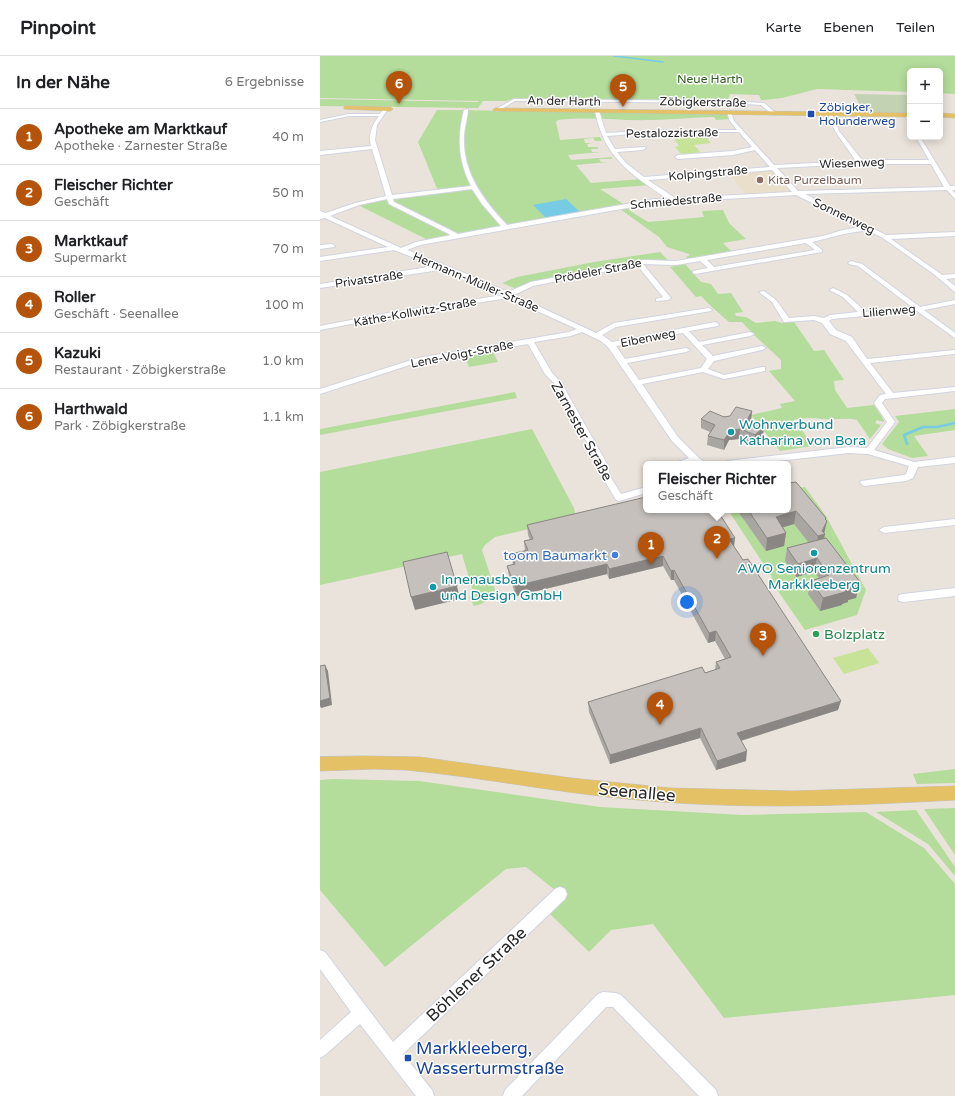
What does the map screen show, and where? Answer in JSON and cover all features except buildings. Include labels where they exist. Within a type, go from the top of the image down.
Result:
[{"type":"main road","points":[[346,108],[388,109]]},
{"type":"main road","name":"Zöbigkerstraße","points":[[496,110],[907,115]]},
{"type":"main road","points":[[943,115],[955,116]]},
{"type":"main road","name":"Seenallee","points":[[320,764],[363,762],[406,763],[440,766],[574,786],[741,799],[902,796],[955,793]]},
{"type":"street","name":"An der Harth","points":[[496,110],[514,100],[724,102],[759,103],[775,114]]},
{"type":"street","points":[[388,109],[375,125],[373,133],[374,147],[391,203],[457,236]]},
{"type":"street","points":[[466,110],[461,129],[460,147],[465,168],[474,187],[487,207],[506,228]]},
{"type":"street","points":[[597,111],[599,125],[612,150],[627,167],[642,179],[674,200]]},
{"type":"street","name":"Sonnenweg","points":[[728,113],[732,121],[741,132],[797,193],[885,236],[955,290]]},
{"type":"street","points":[[830,114],[837,131],[860,162]]},
{"type":"street","points":[[320,121],[349,115],[382,115]]},
{"type":"street","name":"Pestalozzistraße","points":[[603,135],[658,131],[741,132]]},
{"type":"street","points":[[920,140],[948,188],[955,197]]},
{"type":"street","points":[[320,154],[374,147]]},
{"type":"street","points":[[612,150],[643,148]]},
{"type":"street","points":[[678,157],[733,153],[755,148]]},
{"type":"street","name":"Wiesenweg","points":[[773,168],[860,162],[932,162]]},
{"type":"street","name":"Kolpingstraße","points":[[642,179],[773,168]]},
{"type":"street","points":[[322,215],[357,204],[390,197],[474,187]]},
{"type":"street","name":"Schmiedestraße","points":[[402,250],[418,243],[506,228],[617,206],[674,200],[797,193],[955,188]]},
{"type":"street","name":"Hermann-Müller-Straße","points":[[322,215],[395,248],[510,295],[597,335],[611,345],[675,438],[696,460]]},
{"type":"street","name":"Prödeler Straße","points":[[510,295],[531,284],[639,263],[650,261],[671,264],[807,241],[868,228]]},
{"type":"street","points":[[885,236],[955,234]]},
{"type":"street","points":[[695,272],[820,251],[807,241]]},
{"type":"street","points":[[320,247],[332,246]]},
{"type":"street","points":[[320,258],[395,248]]},
{"type":"street","points":[[748,251],[759,261]]},
{"type":"street","points":[[702,259],[713,269]]},
{"type":"street","points":[[639,263],[668,298],[658,300]]},
{"type":"street","points":[[851,263],[860,265],[955,336]]},
{"type":"street","name":"Privatstraße","points":[[320,286],[433,269],[441,266]]},
{"type":"street","points":[[940,277],[955,276]]},
{"type":"street","points":[[833,290],[845,296],[864,314]]},
{"type":"street","points":[[762,292],[774,301],[787,320],[814,318],[825,321],[832,332],[849,338],[891,396]]},
{"type":"street","name":"Käthe-Kollwitz-Straße","points":[[320,328],[388,315],[504,298],[510,295]]},
{"type":"street","name":"Lilienweg","points":[[825,321],[830,317],[918,309],[955,302]]},
{"type":"street","points":[[597,335],[614,325],[709,310]]},
{"type":"street","name":"Eibenweg","points":[[611,345],[715,324]]},
{"type":"street","name":"Lene-Voigt-Straße","points":[[320,392],[418,360],[571,334],[583,329]]},
{"type":"street","name":"Eibenweg","points":[[684,330],[710,359]]},
{"type":"street","points":[[698,344],[750,334]]},
{"type":"street","name":"Zarnester Straße","points":[[530,341],[549,374],[557,382],[603,464],[606,476],[619,498],[643,491]]},
{"type":"street","points":[[704,370],[710,359],[762,348]]},
{"type":"street","points":[[623,362],[686,350]]},
{"type":"street","points":[[866,362],[955,352]]},
{"type":"street","points":[[637,383],[704,370],[724,377],[762,370]]},
{"type":"street","points":[[869,451],[891,422],[878,403],[883,397],[955,390]]},
{"type":"street","name":"Hermann-Müller-Straße","points":[[675,438],[683,458],[682,461]]},
{"type":"street","points":[[767,461],[849,450],[869,451],[914,465],[955,460]]},
{"type":"street","points":[[691,461],[696,460]]},
{"type":"street","points":[[864,483],[906,478],[910,476],[914,465]]},
{"type":"street","points":[[884,530],[955,522]]},
{"type":"street","points":[[903,598],[955,592]]},
{"type":"street","name":"Böhlener Straße","points":[[392,1053],[560,894]]},
{"type":"street","points":[[320,957],[361,1013],[426,1096]]},
{"type":"street","points":[[511,1096],[603,999],[616,1000],[710,1096]]},
{"type":"street","points":[[320,1050],[361,1013]]},
{"type":"shaded area","name":"Kita Purzelbaum","points":[[774,168],[797,193],[747,196],[728,172]]},
{"type":"green space","name":"Neue Harth","points":[[320,56],[955,56],[955,94],[943,93],[943,68],[907,68],[907,92],[817,89],[782,98],[763,100],[761,100],[759,95],[730,94],[728,100],[722,101],[514,99],[506,101],[483,101],[478,108],[320,106],[320,99],[479,101],[320,98]]},
{"type":"green space","points":[[854,94],[907,95],[907,114],[864,113]]},
{"type":"green space","points":[[437,110],[729,113],[731,119],[716,120],[714,117],[698,117],[659,120],[582,118],[558,120],[556,122],[560,140],[600,137],[602,141],[595,141],[593,138],[584,139],[585,143],[592,143],[587,144],[588,147],[598,147],[598,149],[591,149],[592,152],[601,152],[568,155],[571,160],[611,157],[612,159],[599,159],[601,162],[608,162],[576,165],[591,183],[642,179],[650,185],[600,189],[625,205],[430,241],[356,204],[438,191],[418,142]]},
{"type":"green space","points":[[705,136],[711,143],[694,145],[701,153],[682,155],[675,147],[679,146],[674,139]]},
{"type":"green space","points":[[627,207],[630,211],[648,222],[704,217],[702,211],[723,210],[729,223],[746,239],[723,243],[732,252],[689,260],[686,257],[690,255],[689,254],[667,247],[659,237],[620,209]]},
{"type":"green space","points":[[660,252],[671,263],[653,260],[517,289],[502,283],[517,277],[594,262]]},
{"type":"green space","points":[[685,264],[701,282],[711,284],[718,294],[731,293],[743,312],[735,313],[736,316],[746,317],[756,323],[775,321],[782,323],[794,322],[814,351],[824,350],[844,380],[834,381],[835,390],[847,408],[874,405],[884,420],[884,422],[877,420],[875,423],[881,425],[870,439],[857,420],[802,418],[793,420],[791,424],[797,431],[802,430],[812,446],[780,451],[751,415],[782,408],[780,404],[795,401],[769,371],[781,369],[781,360],[742,322],[729,322],[701,296],[696,297],[670,267]]},
{"type":"green space","points":[[493,352],[498,362],[469,367],[465,357]]},
{"type":"green space","points":[[515,392],[517,398],[320,435],[320,429]]},
{"type":"green space","points":[[955,409],[955,430],[914,436],[928,456],[912,458],[888,449],[882,444],[899,422],[895,416]]},
{"type":"green space","points":[[532,429],[574,508],[576,518],[495,537],[485,545],[482,550],[495,590],[490,599],[474,606],[469,597],[474,595],[462,554],[320,585],[320,472]]},
{"type":"green space","points":[[805,487],[826,516],[866,590],[857,615],[805,630],[771,581],[772,577],[730,513],[791,513],[791,489]]},
{"type":"green space","points":[[868,648],[879,663],[844,674],[833,658]]},
{"type":"green space","points":[[955,769],[955,783],[917,784],[913,774]]},
{"type":"green space","points":[[320,780],[419,781],[600,807],[743,815],[866,812],[924,848],[955,884],[955,995],[724,1018],[653,924],[611,930],[589,952],[545,909],[560,894],[526,867],[506,869],[385,967],[320,890]]},
{"type":"green space","points":[[955,808],[955,855],[924,809]]},
{"type":"green space","points":[[916,810],[955,867],[955,876],[928,844],[876,812]]},
{"type":"water","points":[[566,199],[580,212],[546,218],[533,205]]},
{"type":"waterway","points":[[614,56],[663,62]]},
{"type":"waterway","points":[[907,444],[904,435],[923,427],[937,427],[955,423]]},
{"type":"place","name":"Harthwald","points":[[399,104]]},
{"type":"place","name":"Kazuki","points":[[623,107]]},
{"type":"place","name":"Zöbigker, Holunderweg","points":[[811,114]]},
{"type":"place","name":"Kita Purzelbaum","points":[[760,180]]},
{"type":"place","name":"Wohnverbund Katharina von Bora","points":[[731,432]]},
{"type":"place","name":"AWO Seniorenzentrum Markkleeberg","points":[[814,553]]},
{"type":"place","name":"toom Baumarkt","points":[[615,555]]},
{"type":"place","name":"Fleischer Richter","points":[[717,559]]},
{"type":"place","name":"Apotheke am Marktkauf","points":[[651,565]]},
{"type":"place","name":"Innenausbau und Design GmbH","points":[[433,587]]},
{"type":"place","name":"Bolzplatz","points":[[816,634]]},
{"type":"place","name":"Marktkauf","points":[[763,656]]},
{"type":"place","name":"Roller","points":[[660,725]]},
{"type":"place","name":"Markkleeberg, Wasserturmstraße","points":[[408,1058]]}]
